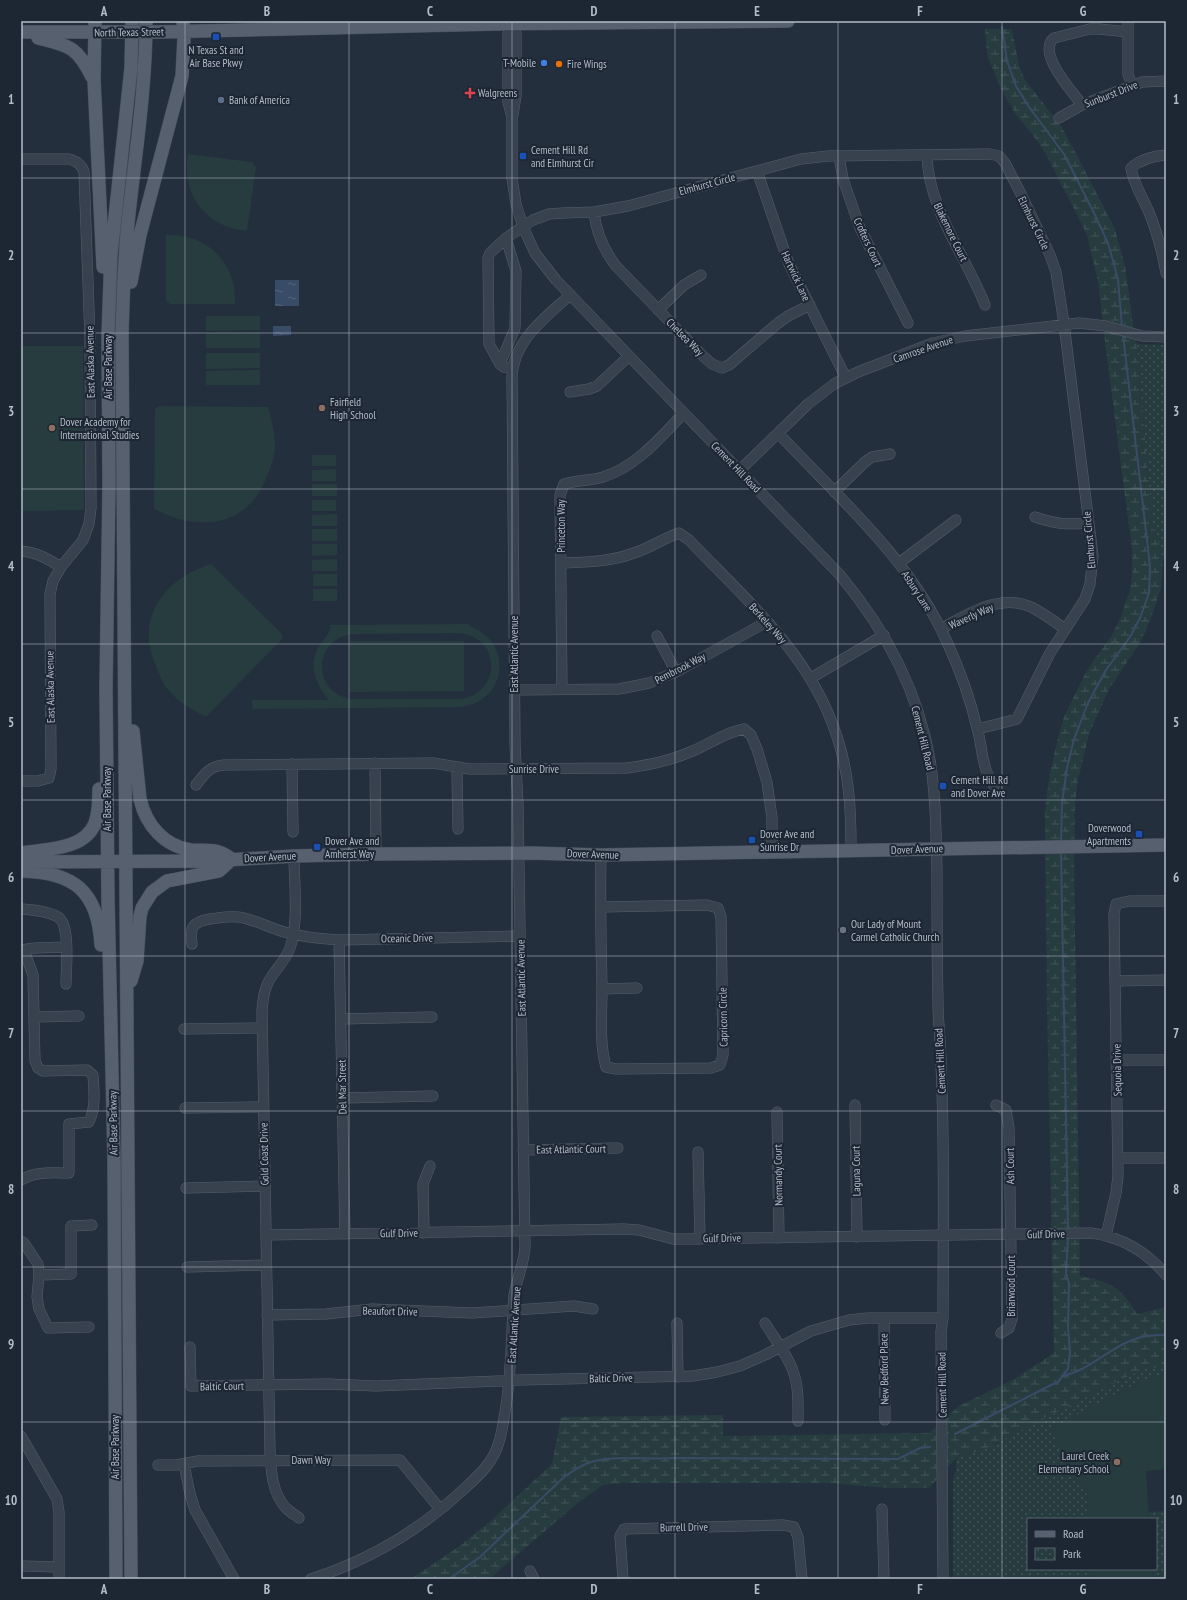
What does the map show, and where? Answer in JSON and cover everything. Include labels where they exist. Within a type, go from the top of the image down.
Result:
[{"type":"main road","name":"Air Base Parkway","points":[[116,1579],[107,736],[108,335],[111,254],[131,68],[132,21]]},
{"type":"main road","name":"Air Base Parkway","points":[[131,1579],[122,335],[125,255],[143,97],[146,21]]},
{"type":"main road","name":"North Texas Street","points":[[21,33],[95,27],[118,32],[159,32],[183,26],[788,21]]},
{"type":"main road","points":[[122,335],[129,302],[133,267],[140,235],[182,76],[183,26]]},
{"type":"main road","points":[[95,27],[94,80],[104,300],[108,335]]},
{"type":"main road","points":[[21,33],[53,40],[69,47],[83,60],[94,80]]},
{"type":"main road","points":[[125,688],[133,729],[142,810],[152,827],[159,835],[175,845],[192,850],[219,852],[232,859],[219,870],[167,881],[152,892],[146,899],[141,912],[137,961],[127,994]]},
{"type":"main road","points":[[21,853],[74,844],[86,836],[92,829],[97,813],[102,755],[107,736]]},
{"type":"main road","name":"Dover Avenue","points":[[21,862],[211,861],[294,856],[376,854],[519,853],[601,855],[1166,845]]},
{"type":"main road","points":[[21,871],[43,873],[61,877],[80,889],[90,901],[98,915],[100,924],[102,967],[111,1012]]},
{"type":"street","points":[[1128,21],[1128,74],[1132,86]]},
{"type":"street","name":"Cement Hill Road","points":[[513,23],[508,34],[508,102],[512,116],[513,184],[516,204],[523,227],[535,253],[545,267],[570,295],[840,575],[868,610],[884,635],[896,657],[919,715],[925,737],[933,781],[936,849],[938,1003],[942,1064],[943,1318],[941,1331],[943,1579]]},
{"type":"street","points":[[1082,105],[1056,70],[1048,48],[1050,42],[1054,38],[1090,29],[1128,32]]},
{"type":"street","name":"Sunburst Drive","points":[[1059,118],[1082,105],[1132,86],[1147,82],[1166,81]]},
{"type":"street","name":"Elmhurst Circle","points":[[500,364],[489,344],[488,258],[490,253],[503,241],[534,219],[549,214],[563,212],[594,212],[628,206],[801,159],[839,156],[990,154],[999,156],[1005,164],[1050,256],[1059,287],[1092,556],[1090,584],[1085,599],[1050,653],[1017,719],[978,729]]},
{"type":"street","name":"Blakemore Court","points":[[927,155],[927,169],[931,188],[985,305]]},
{"type":"street","points":[[1166,155],[1138,161],[1131,168],[1132,178],[1157,234],[1166,273]]},
{"type":"street","name":"Crofters Court","points":[[839,156],[843,180],[860,228],[908,323]]},
{"type":"street","name":"East Alaska Avenue","points":[[21,159],[69,159],[79,164],[84,172],[90,338],[91,508],[89,524],[83,540],[61,567],[53,580],[50,594],[51,768],[48,778],[38,781],[21,782]]},
{"type":"street","name":"Hartwick Lane","points":[[757,171],[782,246],[846,378]]},
{"type":"street","name":"Chelsea Way","points":[[594,212],[597,234],[608,256],[658,310],[712,364],[722,368],[729,365],[788,316],[810,305]]},
{"type":"street","points":[[503,241],[516,271],[515,328],[500,364],[504,367],[512,368]]},
{"type":"street","points":[[658,310],[684,285],[701,275]]},
{"type":"street","name":"East Atlantic Avenue","points":[[311,1579],[374,1553],[399,1538],[440,1509],[484,1470],[498,1446],[501,1434],[510,1380],[513,1310],[516,1284],[524,1258],[525,1231],[519,853],[514,690],[512,368],[520,347],[526,338],[570,295]]},
{"type":"street","name":"Camrose Avenue","points":[[740,470],[820,394],[846,378],[933,343],[948,339],[1079,323],[1106,326],[1148,337],[1166,337]]},
{"type":"street","points":[[570,392],[597,386],[629,356]]},
{"type":"street","name":"Princeton Way","points":[[562,689],[560,495],[564,484],[573,481],[602,477],[623,469],[642,455],[684,413]]},
{"type":"street","name":"Asbury Lane","points":[[778,433],[878,538],[924,599],[941,629],[964,683],[978,729],[985,768],[994,786]]},
{"type":"street","points":[[834,492],[872,457],[890,454]]},
{"type":"street","points":[[1034,517],[1066,525],[1088,523]]},
{"type":"street","points":[[899,564],[956,520]]},
{"type":"street","name":"Berkeley Way","points":[[561,563],[596,562],[615,559],[651,547],[670,536],[679,533],[689,540],[766,620],[786,643],[811,678],[830,718],[844,765],[851,812],[852,851]]},
{"type":"street","points":[[21,550],[30,551],[61,567]]},
{"type":"street","name":"Waverly Way","points":[[941,629],[994,604],[1006,603],[1030,607],[1065,629]]},
{"type":"street","name":"Pembrook Way","points":[[514,690],[619,689],[635,687],[676,672],[761,625],[766,620]]},
{"type":"street","points":[[811,678],[884,635]]},
{"type":"street","points":[[657,636],[676,672]]},
{"type":"street","name":"Sunrise Drive","points":[[196,785],[209,769],[215,765],[433,763],[469,768],[516,769],[613,768],[647,765],[688,753],[733,731],[744,729],[751,735],[767,782],[772,818],[772,852]]},
{"type":"street","points":[[375,763],[376,854]]},
{"type":"street","points":[[292,764],[293,832]]},
{"type":"street","points":[[458,829],[457,774],[459,767]]},
{"type":"street","name":"Capricorn Circle","points":[[601,855],[601,907],[603,1055],[606,1067],[616,1070],[711,1068],[720,1065],[723,1055],[723,1047],[721,917],[718,908],[707,905],[601,907]]},
{"type":"street","name":"Gold Coast Drive","points":[[294,856],[295,918],[293,934],[290,948],[285,959],[271,977],[265,989],[263,999],[262,1028],[270,1460],[276,1492],[286,1508],[299,1518]]},
{"type":"street","name":"Sequoia Drive","points":[[1106,1236],[1118,1184],[1114,914],[1116,904],[1129,901],[1166,901]]},
{"type":"street","points":[[21,909],[42,912],[58,917],[63,922],[66,932],[66,984]]},
{"type":"street","name":"Oceanic Drive","points":[[192,944],[192,927],[198,922],[224,917],[248,919],[293,934],[314,939],[340,940],[520,936]]},
{"type":"street","name":"Del Mar Street","points":[[340,940],[345,1234]]},
{"type":"street","points":[[21,951],[35,948],[66,947]]},
{"type":"street","points":[[21,951],[26,956],[33,975],[35,1061],[38,1068],[43,1071],[87,1070],[93,1075],[94,1095],[94,1113],[89,1122],[69,1124],[70,1173],[44,1172],[31,1175],[21,1180]]},
{"type":"street","points":[[1115,981],[1166,980]]},
{"type":"street","points":[[602,988],[637,988]]},
{"type":"street","points":[[34,1017],[79,1016]]},
{"type":"street","points":[[341,1019],[432,1017]]},
{"type":"street","points":[[184,1029],[262,1028]]},
{"type":"street","points":[[1116,1060],[1166,1060]]},
{"type":"street","points":[[342,1098],[433,1096]]},
{"type":"street","name":"Laguna Court","points":[[855,1105],[857,1236]]},
{"type":"street","name":"Ash Court","points":[[996,1105],[1006,1110],[1010,1128],[1011,1234]]},
{"type":"street","points":[[185,1108],[264,1106]]},
{"type":"street","name":"Normandy Court","points":[[777,1112],[779,1238]]},
{"type":"street","name":"East Atlantic Court","points":[[524,1150],[618,1148]]},
{"type":"street","points":[[698,1152],[700,1238]]},
{"type":"street","points":[[1118,1158],[1166,1158]]},
{"type":"street","points":[[424,1233],[423,1184],[430,1166]]},
{"type":"street","points":[[186,1188],[265,1186]]},
{"type":"street","points":[[39,1275],[71,1274],[70,1226],[92,1225]]},
{"type":"street","name":"Gulf Drive","points":[[266,1235],[639,1230],[674,1238],[779,1238],[1091,1233],[1106,1236],[1137,1248],[1155,1262],[1166,1275]]},
{"type":"street","name":"Briarwood Court","points":[[1001,1333],[1009,1328],[1012,1319],[1011,1234]]},
{"type":"street","points":[[21,1241],[24,1243],[38,1264],[39,1275],[37,1297],[39,1309],[48,1328],[89,1327]]},
{"type":"street","points":[[187,1267],[266,1265]]},
{"type":"street","name":"Beaufort Drive","points":[[267,1315],[326,1314],[372,1309],[456,1313],[574,1306],[593,1309]]},
{"type":"street","name":"Baltic Drive","points":[[268,1385],[328,1384],[376,1386],[510,1380],[678,1377],[704,1375],[729,1370],[754,1361],[811,1331],[849,1320],[884,1318],[943,1318]]},
{"type":"street","name":"New Bedford Place","points":[[884,1318],[885,1420]]},
{"type":"street","points":[[677,1323],[678,1377]]},
{"type":"street","points":[[765,1323],[787,1358],[796,1383],[798,1421]]},
{"type":"street","name":"Baltic Court","points":[[190,1347],[191,1386],[268,1385]]},
{"type":"street","points":[[21,1436],[57,1499],[59,1512],[59,1579]]},
{"type":"street","name":"Dawn Way","points":[[158,1465],[184,1464],[198,1461],[400,1460],[440,1509]]},
{"type":"street","points":[[184,1464],[195,1510],[234,1579]]},
{"type":"street","points":[[882,1509],[884,1579]]},
{"type":"street","name":"Burrell Drive","points":[[622,1579],[620,1536],[624,1529],[783,1525],[794,1528],[798,1537],[802,1579]]},
{"type":"street","points":[[21,1566],[59,1567]]},
{"type":"green space","points":[[985,29],[1012,29],[1019,66],[1025,80],[1061,126],[1115,229],[1125,266],[1137,344],[1152,519],[1163,559],[1161,588],[1151,618],[1140,643],[1109,689],[1089,734],[1078,780],[1075,802],[1074,862],[1080,1276],[1099,1280],[1114,1287],[1126,1298],[1137,1314],[1166,1307],[1166,1369],[1159,1368],[1124,1378],[981,1451],[956,1458],[929,1488],[887,1488],[830,1483],[623,1483],[603,1485],[579,1502],[489,1579],[411,1579],[461,1545],[494,1518],[552,1464],[561,1417],[723,1415],[723,1436],[929,1433],[959,1406],[1014,1379],[1054,1353],[1047,1008],[1045,811],[1049,778],[1064,717],[1087,670],[1112,635],[1120,619],[1130,590],[1132,575],[1132,549],[1098,281],[1087,235],[1046,154],[1016,115],[1001,89],[987,55]]},
{"type":"green space","points":[[188,154],[252,162],[256,167],[247,231],[232,228],[220,223],[208,216],[200,206],[188,183]]},
{"type":"green space","points":[[166,235],[194,239],[217,253],[231,276],[235,304],[170,304],[166,300]]},
{"type":"green space","points":[[206,316],[260,316],[260,330],[206,331]]},
{"type":"green space","points":[[260,332],[260,348],[206,348],[206,333]]},
{"type":"green space","points":[[1137,344],[1166,345],[1166,559],[1163,559],[1152,519]]},
{"type":"green space","name":"Dover Academy for International Studies","points":[[21,346],[83,346],[84,510],[21,511]]},
{"type":"green space","points":[[206,353],[260,353],[260,368],[206,369]]},
{"type":"green space","points":[[260,370],[260,385],[206,385],[206,371]]},
{"type":"green space","points":[[159,406],[268,407],[274,438],[274,457],[265,481],[256,497],[245,509],[232,517],[217,521],[202,522],[186,521],[154,509],[155,409]]},
{"type":"green space","points":[[312,455],[336,455],[336,466],[312,466]]},
{"type":"green space","points":[[336,469],[336,481],[312,481],[312,470]]},
{"type":"green space","points":[[312,484],[337,484],[337,496],[312,496]]},
{"type":"green space","points":[[312,500],[336,500],[336,511],[312,511]]},
{"type":"green space","points":[[337,514],[337,526],[312,526],[312,515]]},
{"type":"green space","points":[[312,529],[337,529],[337,541],[312,541]]},
{"type":"green space","points":[[312,544],[337,544],[337,555],[312,556]]},
{"type":"green space","points":[[337,559],[337,571],[312,571],[312,560]]},
{"type":"green space","points":[[211,564],[282,634],[282,639],[206,717],[183,703],[168,690],[155,664],[150,646],[149,630],[152,615],[159,601],[168,589],[180,579],[195,570]]},
{"type":"green space","points":[[313,574],[337,574],[337,586],[313,586]]},
{"type":"green space","points":[[313,589],[337,589],[337,601],[313,601]]},
{"type":"green space","points":[[469,624],[469,626],[484,634],[494,645],[499,658],[499,671],[495,684],[487,695],[475,703],[459,707],[253,709],[252,700],[329,700],[320,687],[314,673],[314,658],[321,643],[328,633],[330,625]],"holes":[[[458,633],[472,637],[483,644],[489,654],[491,666],[489,677],[483,687],[473,695],[459,699],[350,699],[337,694],[328,686],[323,676],[322,665],[325,654],[331,644],[341,637],[354,634]]]},
{"type":"green space","points":[[350,641],[464,641],[464,691],[350,692]]},
{"type":"green space","points":[[1146,1369],[1166,1369],[1166,1376],[1157,1375],[1127,1388],[1050,1429],[1087,1495],[1088,1518],[1027,1518],[1027,1570],[1091,1570],[1092,1579],[953,1579],[953,1479],[956,1470],[956,1458],[981,1451],[1124,1378]]},
{"type":"green space","name":"Laurel Creek Elementary School","points":[[1157,1375],[1166,1376],[1166,1469],[1146,1471],[1149,1518],[1088,1518],[1087,1495],[1050,1429],[1127,1388]]},
{"type":"green space","points":[[1166,1511],[1166,1579],[1153,1579],[1152,1570],[1157,1570],[1157,1518],[1149,1518],[1149,1512]]},
{"type":"green space","points":[[1091,1570],[1152,1570],[1153,1579],[1092,1579]]},
{"type":"water","points":[[275,280],[299,280],[299,306],[275,306]]},
{"type":"water","points":[[273,326],[291,326],[291,335],[273,336]]},
{"type":"waterway","points":[[1002,27],[1007,61],[1016,86],[1029,107],[1064,154],[1108,243],[1118,279],[1122,327]]},
{"type":"waterway","points":[[1061,843],[1062,803],[1067,768],[1074,739],[1088,703],[1106,670],[1130,637],[1140,618],[1149,593],[1150,566],[1123,335]]},
{"type":"waterway","points":[[1061,851],[1068,1230]]},
{"type":"waterway","points":[[1062,1376],[1068,1369],[1070,1352],[1068,1327],[1069,1284],[1066,1273],[1068,1237]]},
{"type":"waterway","points":[[955,1434],[1059,1381],[1062,1376],[1082,1369],[1125,1343],[1143,1337],[1166,1335]]},
{"type":"waterway","points":[[449,1579],[480,1557],[564,1477],[580,1466],[591,1462],[621,1458],[898,1459],[920,1448],[930,1447]]},
{"type":"place","name":"N Texas St and Air Base Pkwy","points":[[216,37]]},
{"type":"place","name":"T-Mobile","points":[[544,63]]},
{"type":"place","name":"Fire Wings","points":[[559,64]]},
{"type":"place","name":"Walgreens","points":[[470,93]]},
{"type":"place","name":"Bank of America","points":[[221,100]]},
{"type":"place","name":"Cement Hill Rd and Elmhurst Cir","points":[[523,156]]},
{"type":"place","name":"Fairfield High School","points":[[322,408]]},
{"type":"place","name":"Dover Academy for International Studies","points":[[52,428]]},
{"type":"place","name":"Cement Hill Rd and Dover Ave","points":[[943,786]]},
{"type":"place","name":"Doverwood Apartments","points":[[1139,834]]},
{"type":"place","name":"Dover Ave and Sunrise Dr","points":[[752,840]]},
{"type":"place","name":"Dover Ave and Amherst Way","points":[[317,847]]},
{"type":"place","name":"Our Lady of Mount Carmel Catholic Church","points":[[843,930]]},
{"type":"place","name":"Laurel Creek Elementary School","points":[[1117,1462]]}]
